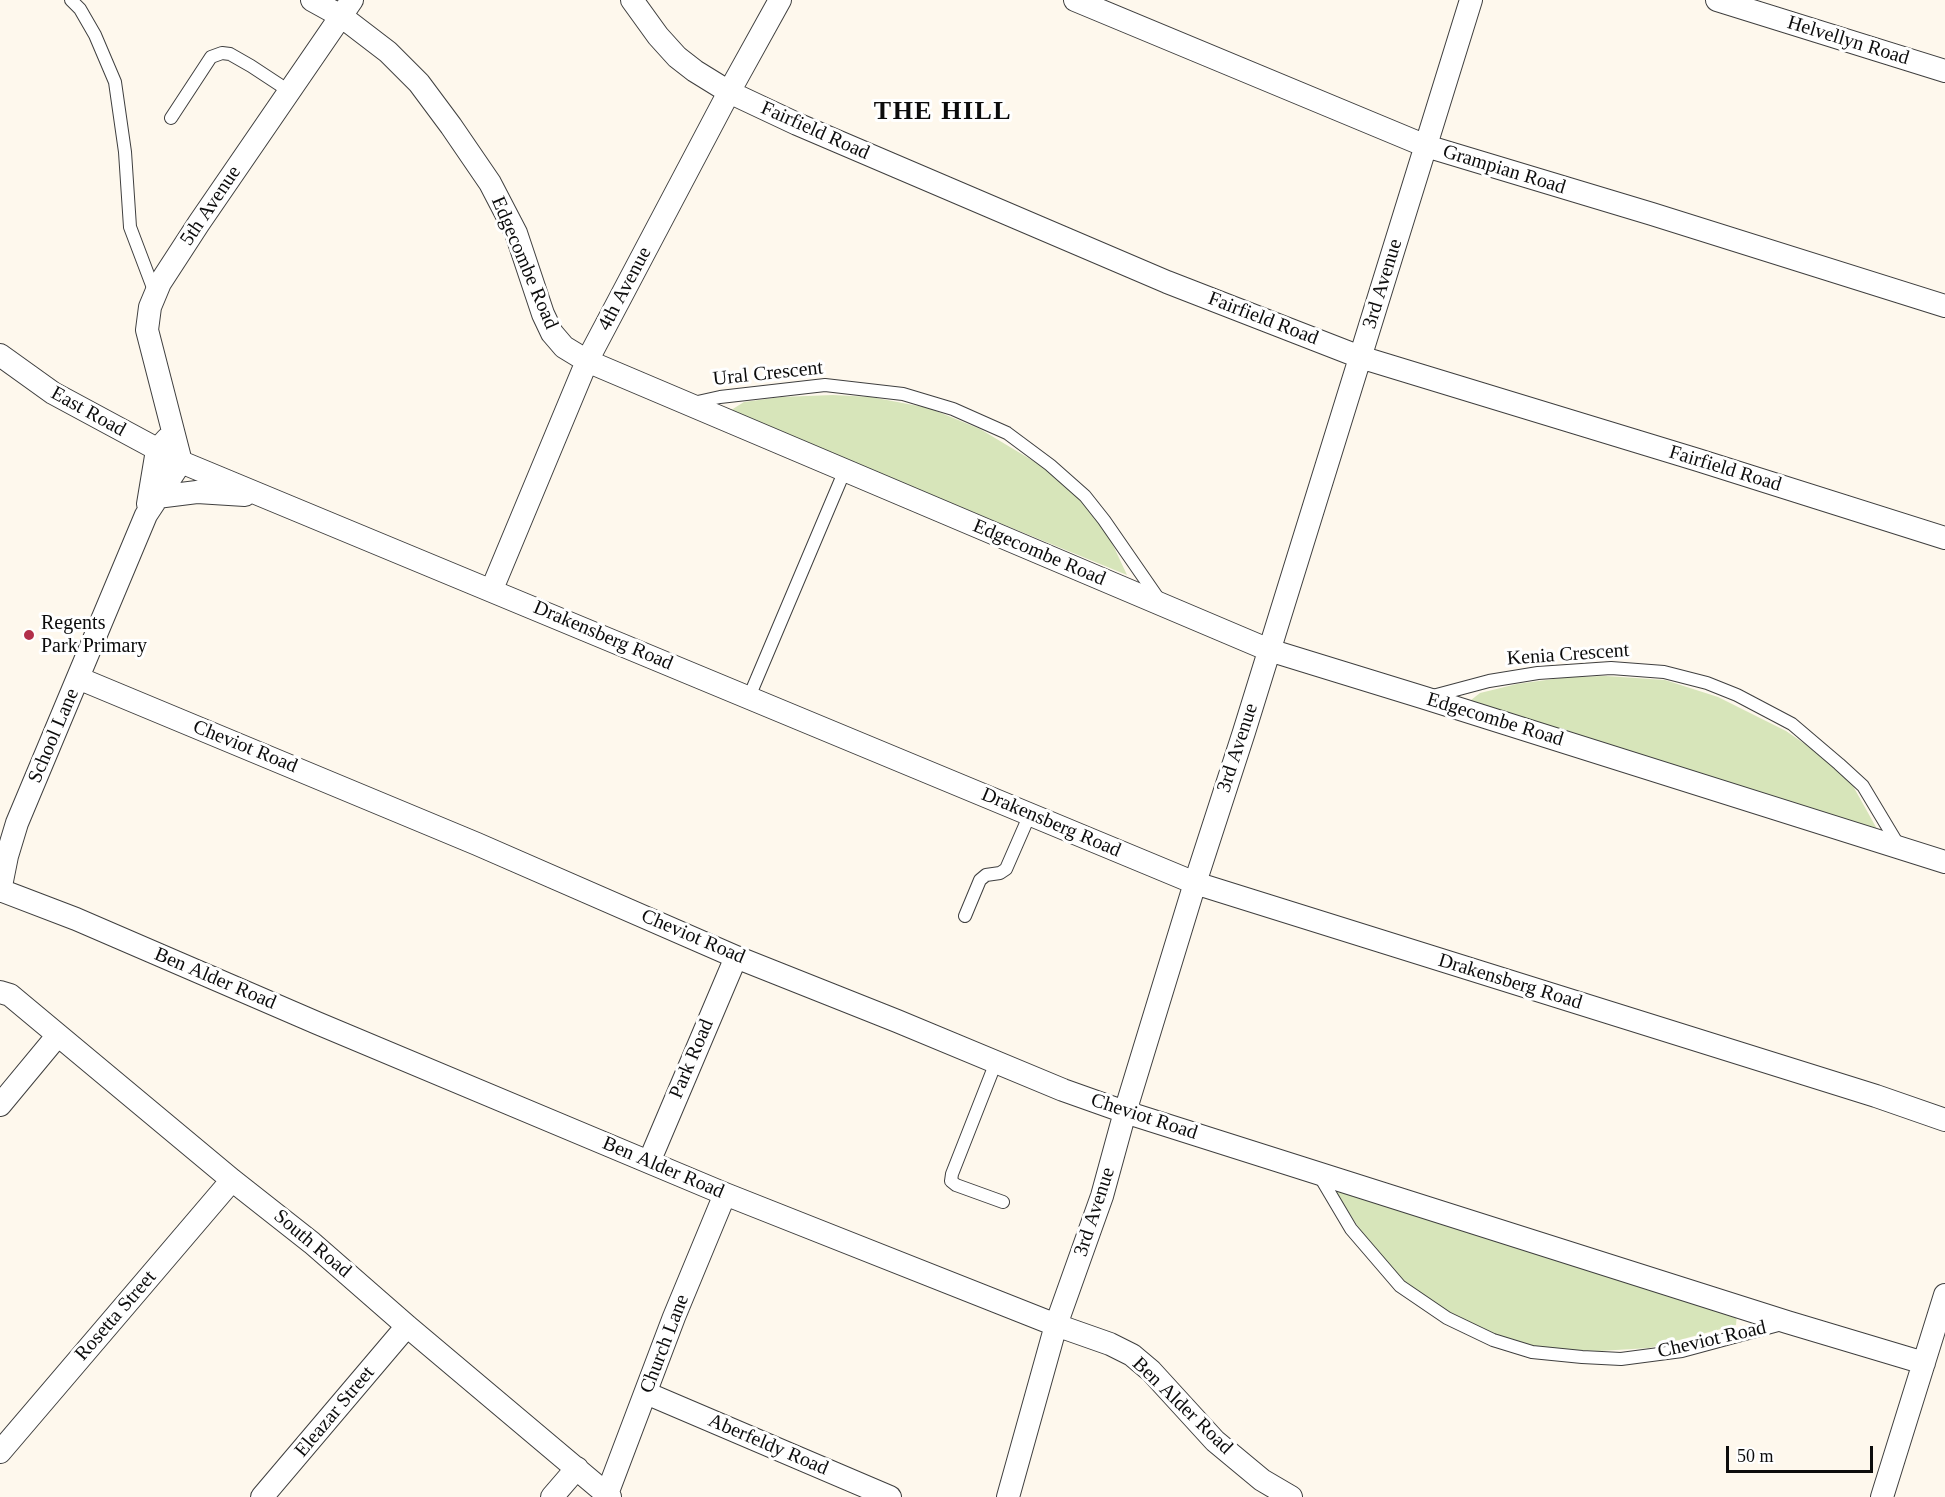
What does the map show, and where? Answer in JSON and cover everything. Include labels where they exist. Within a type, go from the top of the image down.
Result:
[{"type":"street","name":"Edgecombe Road","points":[[312,0],[346,8],[418,83],[452,126],[490,183],[516,233],[543,314],[552,333],[564,347],[587,361],[1269,651],[1945,862]]},
{"type":"street","name":"Fairfield Road","points":[[632,0],[658,36],[677,57],[729,92],[797,124],[1156,277],[1360,357],[1945,538]]},
{"type":"street","name":"4th Avenue","points":[[492,590],[587,361],[780,0]]},
{"type":"street","name":"Grampian Road","points":[[1075,0],[1426,146],[1945,306]]},
{"type":"street","name":"3rd Avenue","points":[[1008,1497],[1056,1325],[1102,1196],[1125,1112],[1195,883],[1471,0]]},
{"type":"street","name":"Helvellyn Road","points":[[1717,0],[1945,71]]},
{"type":"street","name":"5th Avenue","points":[[181,462],[147,330],[150,307],[160,283],[199,223],[346,8]]},
{"type":"street","name":"East Road","points":[[0,355],[53,393],[181,462]]},
{"type":"street","points":[[158,450],[172,434]]},
{"type":"street","name":"School Lane","points":[[152,506],[158,450]]},
{"type":"street","name":"School Lane","points":[[0,890],[8,827],[78,678],[152,506],[181,462]]},
{"type":"street","name":"Drakensberg Road","points":[[181,462],[1195,883],[1876,1096],[1945,1120]]},
{"type":"street","points":[[152,506],[197,492],[268,497]]},
{"type":"street","name":"Cheviot Road","points":[[78,678],[477,844],[736,957],[1063,1090],[1125,1112],[1317,1171],[1787,1322],[1924,1363]]},
{"type":"street","name":"Ben Alder Road","points":[[0,890],[76,919],[725,1194],[1056,1325],[1110,1344],[1132,1355],[1151,1371],[1215,1442],[1262,1480],[1291,1497]]},
{"type":"street","name":"Park Road","points":[[649,1162],[736,957]]},
{"type":"street","name":"South Road","points":[[3,988],[232,1180],[312,1243],[609,1496]]},
{"type":"street","points":[[0,1105],[58,1035]]},
{"type":"street","name":"Rosetta Street","points":[[0,1452],[232,1180]]},
{"type":"street","name":"Church Lane","points":[[609,1496],[674,1317],[725,1194]]},
{"type":"street","points":[[1882,1497],[1945,1295]]},
{"type":"street","name":"Eleazar Street","points":[[262,1497],[407,1326]]},
{"type":"street","name":"Aberfeldy Road","points":[[646,1393],[890,1497]]},
{"type":"street","points":[[552,1497],[577,1468]]},
{"type":"lane","points":[[71,0],[80,9],[95,35],[116,82],[125,152],[130,227],[155,294]]},
{"type":"lane","points":[[171,118],[211,57],[222,53],[230,54],[289,91]]},
{"type":"lane","name":"Ural Crescent","points":[[688,404],[825,385],[903,394],[953,409],[1007,434],[1050,465],[1085,496],[1162,605]]},
{"type":"lane","points":[[749,697],[845,470]]},
{"type":"lane","name":"Kenia Crescent","points":[[1425,698],[1489,681],[1538,673],[1611,668],[1664,672],[1707,683],[1737,695],[1792,724],[1839,764],[1863,786],[1899,847]]},
{"type":"lane","points":[[965,916],[980,880],[986,875],[1000,873],[1006,869],[1030,814]]},
{"type":"lane","points":[[996,1062],[951,1181],[956,1185],[1003,1202]]},
{"type":"lane","name":"Cheviot Road","points":[[1317,1171],[1351,1229],[1400,1286],[1447,1318],[1493,1340],[1532,1352],[1621,1359],[1682,1351],[1787,1322]]},
{"type":"green space","points":[[833,395],[871,397],[929,408],[980,429],[1045,468],[1083,501],[1106,530],[1127,575],[728,412],[744,402],[781,397]]},
{"type":"green space","points":[[1606,676],[1665,680],[1718,697],[1786,731],[1828,760],[1853,786],[1877,829],[1466,704],[1480,693],[1517,684],[1568,677]]},
{"type":"green space","points":[[1332,1186],[1737,1313],[1736,1325],[1649,1348],[1599,1351],[1530,1349],[1480,1332],[1421,1300],[1385,1269]]},
{"type":"place","name":"Regents Park Primary","points":[[29,635]]},
{"type":"district","name":"THE HILL","points":[[943,112]]}]
